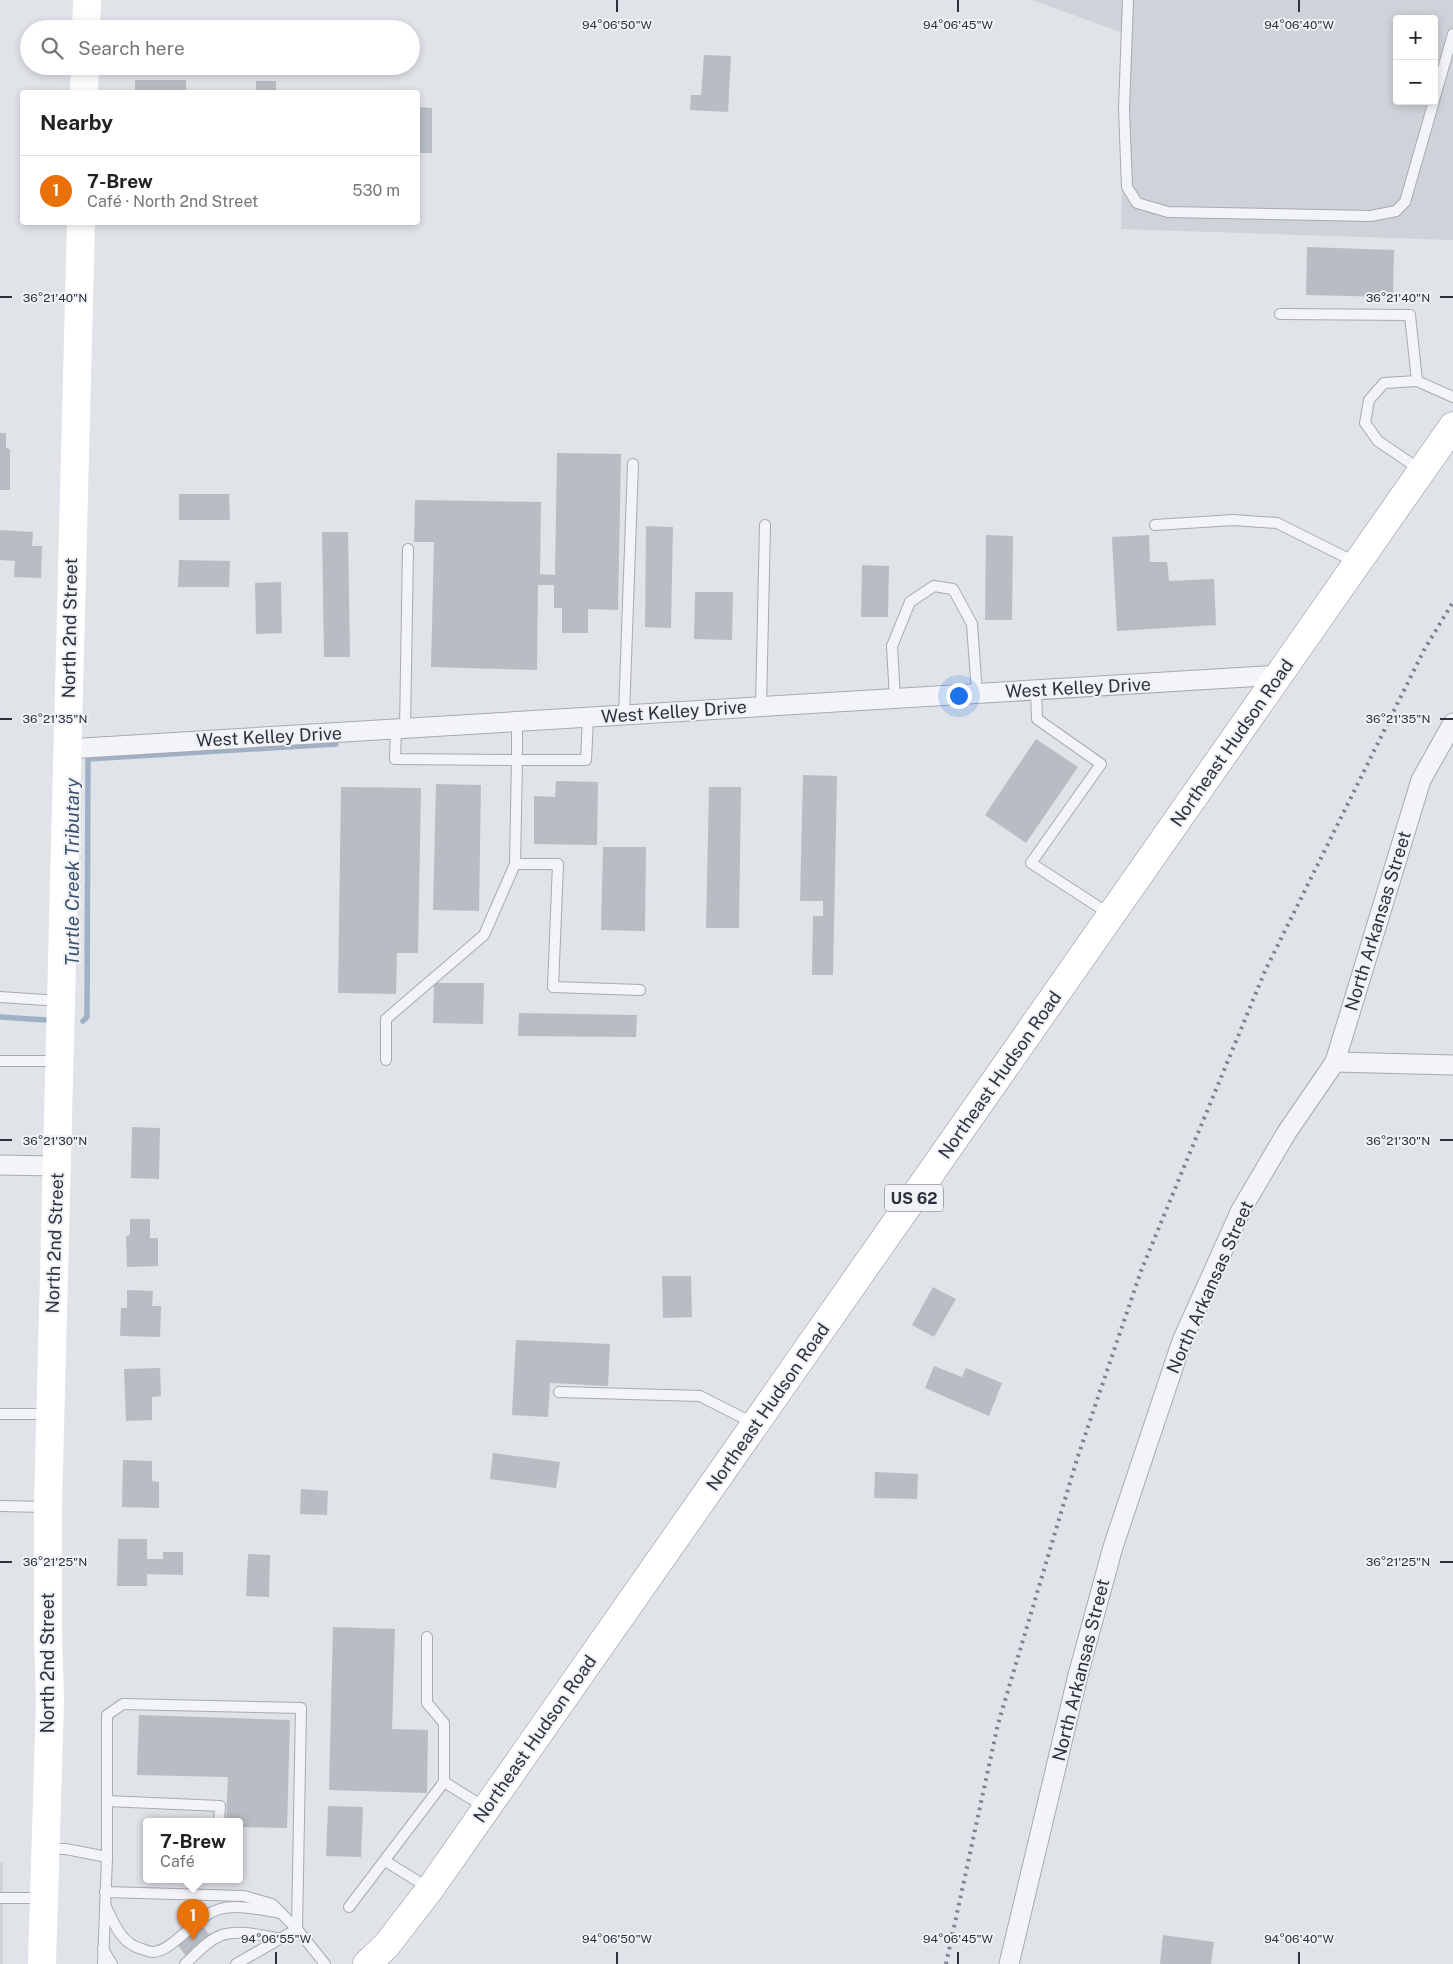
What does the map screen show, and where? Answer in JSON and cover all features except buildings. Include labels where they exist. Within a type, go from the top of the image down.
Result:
[{"type":"main road","points":[[86,20],[87,0]]},
{"type":"main road","points":[[84,90],[85,75]]},
{"type":"main road","name":"North 2nd Street","points":[[42,1964],[50,1702],[48,1507],[50,1414],[81,225]]},
{"type":"main road","name":"Northeast Hudson Road","points":[[367,1964],[386,1946],[430,1889],[1453,426]]},
{"type":"street","name":"West Kelley Drive","points":[[67,749],[1280,675]]},
{"type":"street","name":"North Arkansas Street","points":[[1009,1964],[1078,1675],[1113,1547],[1182,1341],[1241,1210],[1287,1132],[1335,1062],[1421,780],[1453,724]]},
{"type":"street","points":[[1335,1062],[1453,1065]]},
{"type":"street","points":[[0,1165],[57,1166]]},
{"type":"lane","points":[[1128,0],[1124,109],[1127,187],[1138,203],[1168,212],[1371,216],[1396,211],[1405,202],[1433,105]]},
{"type":"lane","points":[[1438,86],[1453,34]]},
{"type":"lane","points":[[1280,314],[1410,315],[1417,381]]},
{"type":"lane","points":[[1422,471],[1378,441],[1365,423],[1369,400],[1384,383],[1417,381],[1453,397]]},
{"type":"lane","points":[[624,715],[632,464]]},
{"type":"lane","points":[[1155,525],[1233,520],[1277,523],[1357,564]]},
{"type":"lane","points":[[761,707],[765,524]]},
{"type":"lane","points":[[408,549],[401,729],[395,759],[586,760],[588,718]]},
{"type":"lane","points":[[895,699],[892,646],[910,602],[934,586],[953,589],[972,624],[977,694]]},
{"type":"lane","points":[[1036,690],[1037,719],[1101,764],[1031,863],[1111,916]]},
{"type":"lane","points":[[386,1060],[386,1019],[484,934],[515,864],[517,722]]},
{"type":"lane","points":[[515,864],[558,864],[553,987],[640,990]]},
{"type":"lane","points":[[0,997],[61,1001]]},
{"type":"lane","points":[[0,1061],[60,1061]]},
{"type":"lane","points":[[559,1392],[700,1396],[756,1424]]},
{"type":"lane","points":[[0,1414],[50,1414]]},
{"type":"lane","points":[[0,1506],[48,1507]]},
{"type":"lane","points":[[349,1907],[444,1782],[444,1723],[427,1703],[427,1637]]},
{"type":"lane","points":[[103,1964],[107,1856],[108,1715],[123,1704],[301,1708],[297,1929]]},
{"type":"lane","points":[[444,1782],[486,1809]]},
{"type":"lane","points":[[107,1801],[220,1806],[219,1818]]},
{"type":"lane","points":[[45,1849],[66,1849],[107,1856]]},
{"type":"lane","points":[[385,1861],[430,1889]]},
{"type":"lane","points":[[105,1892],[244,1896],[272,1904],[297,1929],[325,1964]]},
{"type":"lane","points":[[0,1898],[44,1898]]},
{"type":"lane","points":[[104,1905],[119,1933],[133,1947],[154,1952],[169,1945],[204,1915],[221,1908],[242,1908],[280,1913]]},
{"type":"lane","points":[[236,1964],[297,1929]]},
{"type":"lane","points":[[185,1964],[205,1946],[222,1935],[238,1933],[282,1939]]},
{"type":"lane","points":[[103,1948],[112,1964]]},
{"type":"shaded area","points":[[1032,0],[1453,0],[1453,240],[1121,229],[1126,34]]},
{"type":"shaded area","points":[[0,1863],[3,1863],[3,1964],[0,1964]]},
{"type":"waterway","name":"Turtle Creek Tributary","points":[[83,1021],[87,1017],[88,759],[336,744]]},
{"type":"waterway","name":"Turtle Creek Tributary","points":[[0,1017],[46,1020]]},
{"type":"railway","points":[[946,1964],[998,1724],[1077,1459],[1141,1271],[1265,971],[1424,650],[1453,602]]},
{"type":"place","name":"7-Brew","points":[[193,1940]]}]
